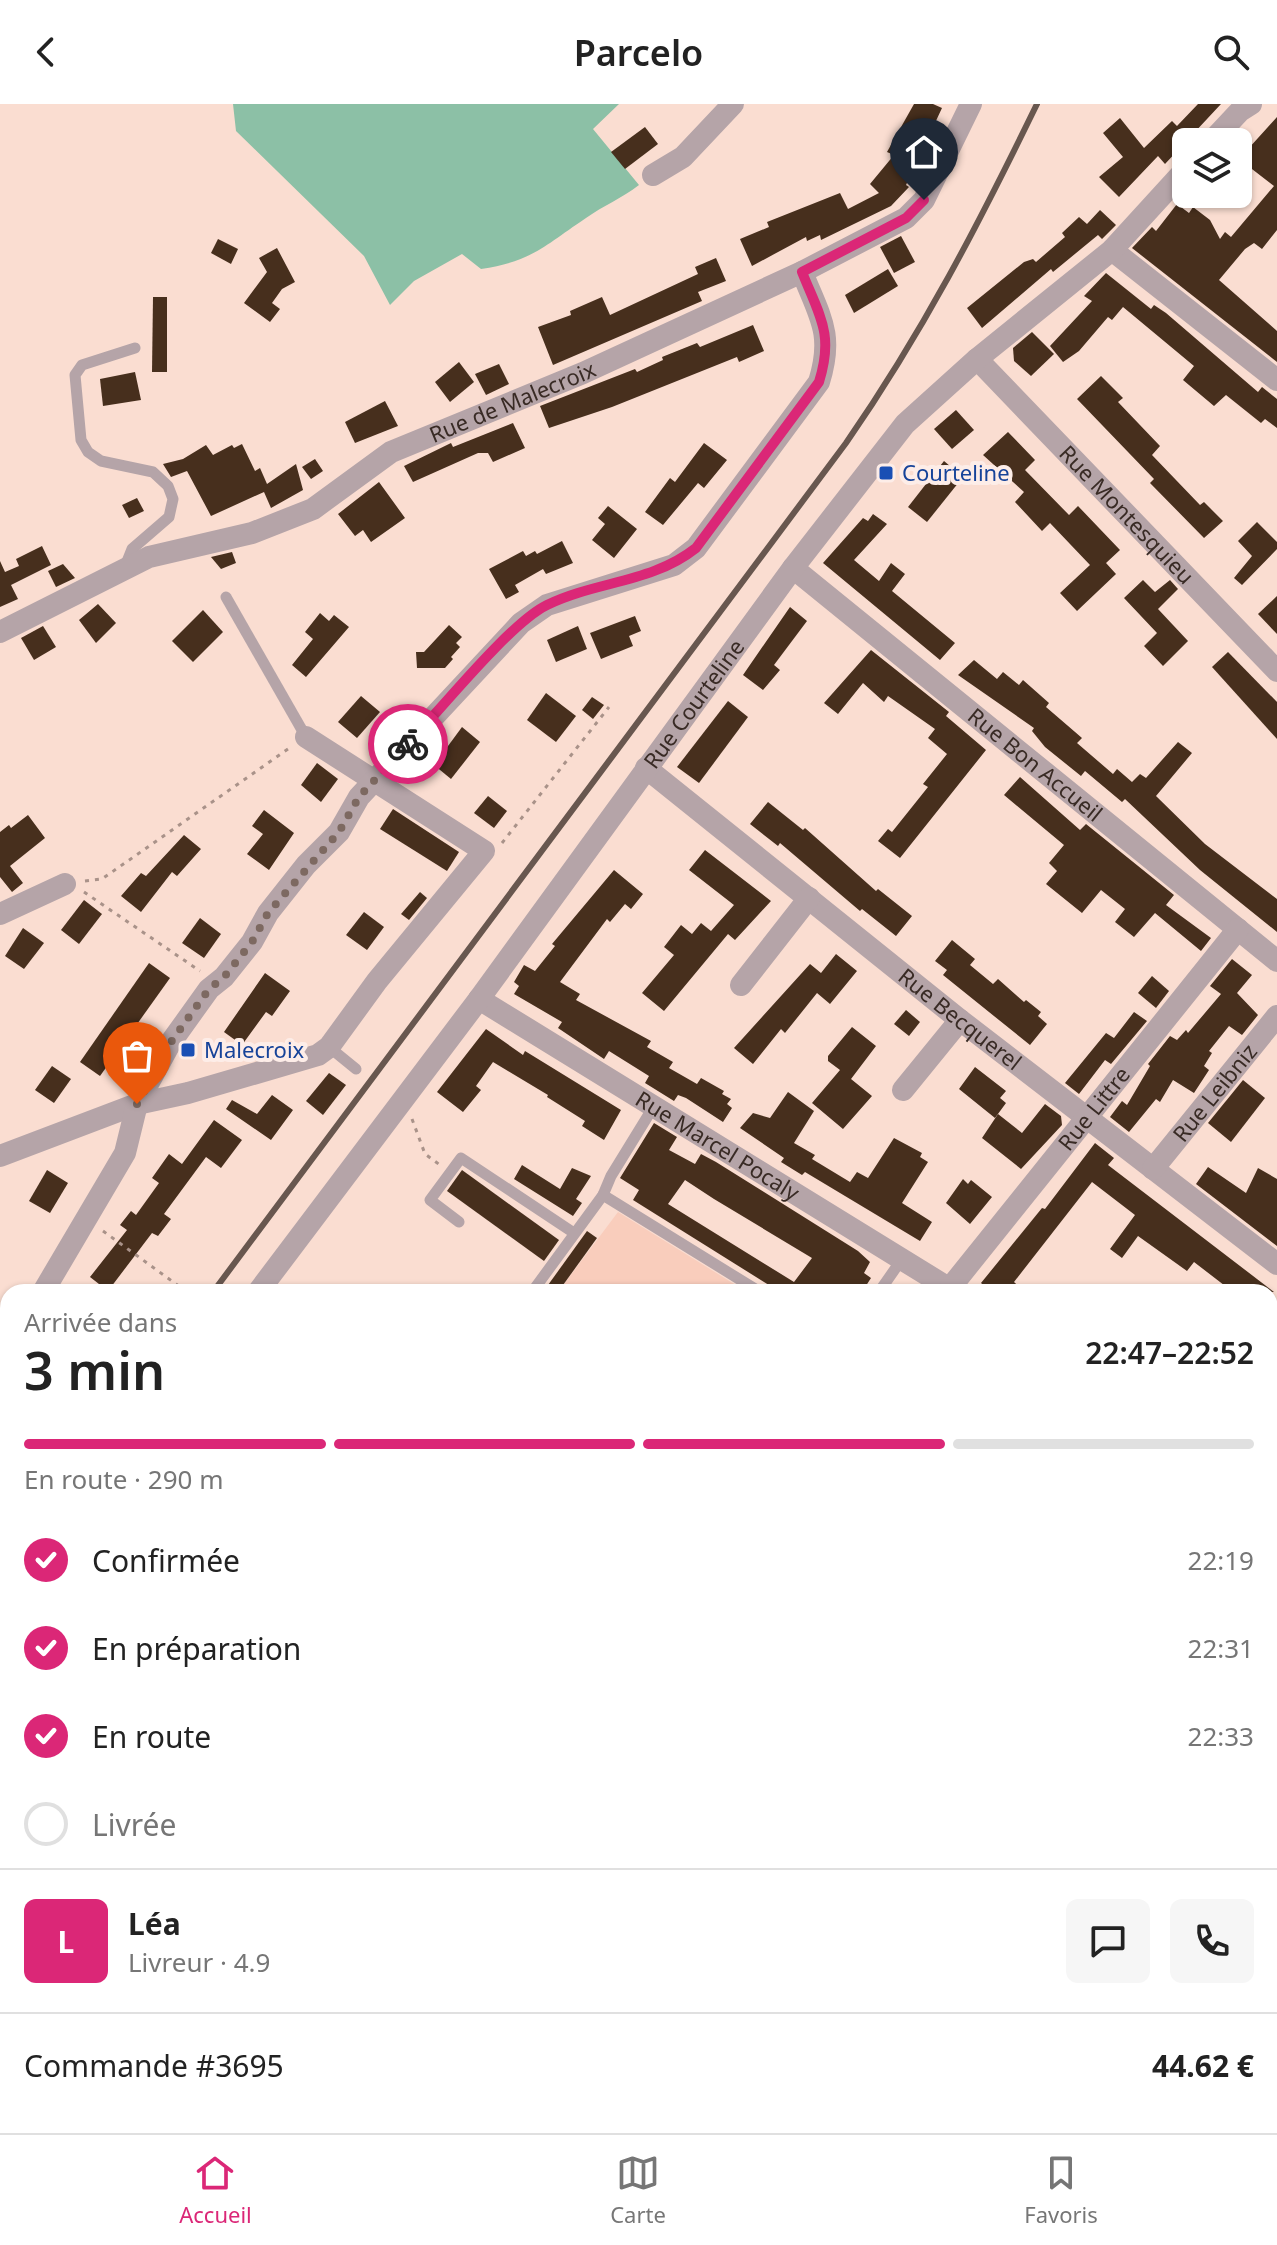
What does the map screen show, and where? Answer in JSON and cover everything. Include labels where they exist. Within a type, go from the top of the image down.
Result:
[{"type":"street","points":[[653,175],[683,157],[733,104]]},
{"type":"street","name":"Rue de Malecroix","points":[[0,632],[149,557],[252,533],[313,509],[391,452],[583,373],[802,272],[906,218],[924,200],[971,104]]},
{"type":"street","points":[[1224,128],[1251,104]]},
{"type":"street","name":"Rue Courteline","points":[[264,1284],[479,999],[793,568],[905,424],[977,359],[1112,250],[1172,184]]},
{"type":"street","points":[[1112,250],[1277,380]]},
{"type":"street","points":[[48,1284],[125,1153],[137,1104],[171,1042],[216,982],[252,942],[268,913],[306,865],[339,832],[359,797],[521,623],[547,605],[674,565],[696,548],[819,382],[828,353],[824,325],[802,272]]},
{"type":"street","name":"Rue Montesquieu","points":[[977,359],[1277,671]]},
{"type":"street","name":"Rue Bon Accueil","points":[[793,568],[1277,961]]},
{"type":"street","points":[[0,1156],[137,1104],[188,1093],[302,1060],[329,1047],[377,981],[484,851],[306,737]]},
{"type":"street","name":"Rue Becquerel","points":[[646,768],[960,1020],[1277,1264]]},
{"type":"street","points":[[0,914],[72,883]]},
{"type":"street","points":[[741,985],[809,898]]},
{"type":"street","name":"Rue Littre","points":[[957,1284],[1238,929]]},
{"type":"street","name":"Rue Marcel Pocaly","points":[[479,999],[942,1284]]},
{"type":"street","name":"Rue Leibniz","points":[[1153,1169],[1277,1016]]},
{"type":"street","points":[[903,1090],[960,1020]]},
{"type":"lane","points":[[123,571],[132,549],[169,517],[173,499],[168,486],[153,472],[101,461],[88,452],[81,440],[75,375],[82,365],[135,348]]},
{"type":"lane","points":[[226,597],[306,737]]},
{"type":"lane","points":[[329,1047],[356,1069]]},
{"type":"lane","points":[[538,1284],[603,1195],[611,1176],[654,1106]]},
{"type":"lane","points":[[459,1222],[430,1200],[461,1158],[574,1233]]},
{"type":"lane","points":[[603,1195],[747,1284]]},
{"type":"lane","points":[[885,1284],[902,1259]]},
{"type":"path","points":[[484,851],[500,846],[609,707]]},
{"type":"path","points":[[72,883],[102,879],[306,737]]},
{"type":"path","points":[[72,883],[216,982]]},
{"type":"path","points":[[398,1107],[415,1121],[425,1154],[449,1172]]},
{"type":"path","points":[[86,1220],[176,1284]]},
{"type":"shaded area","points":[[618,1212],[734,1284],[564,1284]]},
{"type":"green space","points":[[233,104],[619,104],[593,129],[639,185],[526,257],[481,269],[462,254],[414,281],[390,305],[364,256],[236,131]]},
{"type":"building","points":[[914,104],[933,104],[942,108],[906,185],[909,187],[891,206],[821,240],[820,235],[807,241],[806,237],[752,266],[740,239],[769,227],[767,222],[840,193],[848,209],[879,193],[870,184],[894,155],[887,152]]},
{"type":"building","points":[[1198,104],[1221,104],[1199,128],[1172,128],[1172,156],[1165,164],[1158,156],[1119,197],[1099,177],[1123,157],[1103,133],[1120,118],[1144,148],[1172,121],[1177,126]]},
{"type":"building","points":[[1277,117],[1277,230],[1262,249],[1254,243],[1245,249],[1219,280],[1277,331],[1277,362],[1132,248],[1152,227],[1156,231],[1174,208],[1182,208],[1189,213],[1194,208],[1210,220],[1220,239],[1225,232],[1231,237],[1274,186],[1252,169],[1252,145]]},
{"type":"building","points":[[645,127],[658,144],[625,169],[611,152]]},
{"type":"building","points":[[1100,210],[1116,225],[1102,239],[1098,235],[1053,272],[1051,269],[982,328],[967,308],[1024,262],[1033,259],[1036,262],[1065,237],[1062,233],[1079,217],[1087,224]]},
{"type":"building","points":[[901,236],[915,262],[894,273],[880,247]]},
{"type":"building","points":[[218,239],[238,249],[231,264],[211,253]]},
{"type":"building","points":[[277,248],[295,282],[282,289],[272,303],[280,309],[270,322],[244,303],[267,272],[259,258]]},
{"type":"building","points":[[716,258],[726,281],[698,292],[702,301],[553,365],[538,327],[571,315],[570,311],[602,297],[610,315],[698,274],[695,267]]},
{"type":"building","points":[[888,269],[898,286],[854,313],[845,295]]},
{"type":"building","points":[[1106,273],[1151,309],[1154,305],[1166,313],[1258,392],[1262,387],[1277,399],[1277,428],[1265,419],[1261,423],[1226,395],[1214,406],[1183,380],[1194,366],[1123,307],[1112,320],[1108,317],[1079,351],[1063,362],[1050,346],[1092,301],[1084,296]]},
{"type":"building","points":[[153,297],[167,297],[167,372],[152,372]]},
{"type":"building","points":[[753,325],[764,351],[739,362],[737,357],[612,407],[549,428],[540,406],[635,369],[637,372],[663,360],[662,357],[697,343],[700,347]]},
{"type":"building","points":[[1032,332],[1054,354],[1031,376],[1014,361],[1013,348]]},
{"type":"building","points":[[459,362],[474,382],[450,402],[435,382]]},
{"type":"building","points":[[499,364],[509,384],[486,395],[475,374]]},
{"type":"building","points":[[135,372],[141,400],[103,406],[100,379]]},
{"type":"building","points":[[1101,376],[1123,398],[1118,402],[1160,446],[1152,455],[1200,505],[1204,502],[1223,521],[1204,538],[1150,483],[1154,479],[1077,399]]},
{"type":"building","points":[[385,401],[398,426],[355,443],[345,422]]},
{"type":"building","points":[[956,410],[974,430],[952,449],[934,429]]},
{"type":"building","points":[[513,423],[525,448],[493,462],[488,453],[478,453],[413,482],[404,466],[451,443],[453,447]]},
{"type":"building","points":[[1008,432],[1035,460],[1025,470],[1069,515],[1078,506],[1120,550],[1106,563],[1116,574],[1077,611],[1060,593],[1090,565],[1050,523],[1042,531],[1015,502],[1024,492],[983,455]]},
{"type":"building","points":[[704,443],[727,460],[704,488],[698,483],[663,525],[645,512],[670,478],[675,482]]},
{"type":"building","points":[[242,444],[255,471],[260,468],[267,484],[296,464],[303,490],[271,508],[264,492],[211,516],[187,471],[171,477],[163,464],[183,459],[206,445],[213,455],[232,445],[234,448]]},
{"type":"building","points":[[315,459],[323,471],[311,479],[302,467]]},
{"type":"building","points":[[944,461],[963,477],[927,522],[908,507]]},
{"type":"building","points":[[379,482],[405,518],[371,542],[363,530],[355,536],[338,514]]},
{"type":"building","points":[[137,498],[144,511],[129,518],[122,505]]},
{"type":"building","points":[[608,506],[637,529],[614,558],[592,540],[605,524],[598,518]]},
{"type":"building","points":[[873,514],[887,524],[854,560],[879,581],[891,563],[905,574],[892,591],[955,643],[940,660],[823,563],[863,518],[868,521]]},
{"type":"building","points":[[1257,522],[1277,542],[1277,549],[1242,585],[1234,578],[1252,556],[1238,541]]},
{"type":"building","points":[[562,541],[573,563],[546,574],[543,569],[515,585],[519,592],[506,599],[489,569],[523,551],[526,556],[535,551],[537,554]]},
{"type":"building","points":[[42,546],[51,565],[11,585],[18,599],[0,607],[0,561],[5,572],[19,566],[16,559]]},
{"type":"building","points":[[232,552],[236,563],[221,569],[211,557]]},
{"type":"building","points":[[63,564],[75,578],[56,587],[48,571]]},
{"type":"building","points":[[1143,580],[1155,592],[1170,580],[1178,589],[1158,609],[1188,641],[1163,666],[1144,646],[1157,633],[1124,598]]},
{"type":"building","points":[[1277,596],[1277,634],[1258,614]]},
{"type":"building","points":[[98,604],[116,623],[96,643],[79,620]]},
{"type":"building","points":[[790,607],[807,621],[774,665],[780,670],[763,690],[743,675]]},
{"type":"building","points":[[203,610],[223,632],[193,662],[172,641]]},
{"type":"building","points":[[320,613],[329,621],[334,615],[349,627],[306,677],[292,665],[313,639],[305,632]]},
{"type":"building","points":[[635,616],[641,631],[629,636],[633,646],[601,659],[590,633]]},
{"type":"building","points":[[449,625],[462,637],[456,643],[460,647],[451,657],[453,659],[445,668],[417,668],[416,652],[424,652]]},
{"type":"building","points":[[43,626],[56,647],[34,660],[21,638]]},
{"type":"building","points":[[578,626],[587,649],[556,662],[547,640]]},
{"type":"building","points":[[871,650],[949,712],[946,716],[986,750],[900,858],[878,841],[888,829],[892,832],[928,787],[923,784],[947,754],[928,738],[935,729],[888,696],[884,702],[863,683],[838,714],[824,703]]},
{"type":"building","points":[[1228,652],[1277,702],[1277,739],[1212,667]]},
{"type":"building","points":[[974,660],[997,679],[1003,672],[1019,685],[1023,680],[1049,703],[1046,707],[1082,738],[1077,743],[1113,774],[1117,769],[1132,782],[1140,774],[1146,778],[1178,742],[1192,753],[1156,796],[1205,844],[1277,899],[1277,932],[1200,870],[1125,799],[1122,802],[1085,771],[1081,776],[1045,747],[1032,731],[1034,728],[958,675]]},
{"type":"building","points":[[546,693],[576,716],[556,742],[527,720]]},
{"type":"building","points":[[361,696],[380,712],[357,738],[338,722]]},
{"type":"building","points":[[592,697],[604,705],[593,719],[582,710]]},
{"type":"building","points":[[728,701],[748,717],[699,783],[677,767]]},
{"type":"building","points":[[462,727],[480,742],[451,779],[434,765]]},
{"type":"building","points":[[317,763],[338,779],[321,802],[301,785]]},
{"type":"building","points":[[1020,777],[1080,830],[1086,824],[1174,895],[1166,905],[1211,938],[1201,951],[1155,913],[1134,937],[1115,922],[1125,909],[1101,890],[1082,913],[1046,884],[1057,871],[1049,863],[1064,845],[1004,795]]},
{"type":"building","points":[[488,796],[507,811],[494,828],[474,813]]},
{"type":"building","points":[[768,802],[803,830],[805,828],[876,891],[878,889],[912,916],[896,936],[862,909],[860,911],[780,843],[778,846],[750,824]]},
{"type":"building","points":[[393,809],[459,852],[447,871],[380,829]]},
{"type":"building","points":[[264,810],[294,833],[269,870],[247,854],[263,834],[252,826]]},
{"type":"building","points":[[28,815],[45,838],[10,866],[23,883],[12,892],[0,877],[0,832]]},
{"type":"building","points":[[184,835],[201,849],[177,876],[172,872],[141,912],[121,896],[141,873],[146,876]]},
{"type":"building","points":[[705,850],[771,901],[735,940],[728,934],[664,1011],[642,993],[674,955],[664,947],[681,925],[692,934],[701,923],[711,931],[734,905],[689,870]]},
{"type":"building","points":[[614,870],[643,894],[631,909],[625,904],[610,922],[607,919],[560,982],[580,994],[576,1000],[651,1041],[647,1047],[673,1062],[669,1068],[697,1084],[701,1078],[724,1091],[722,1094],[731,1099],[727,1104],[732,1108],[723,1122],[686,1098],[678,1095],[674,1101],[645,1083],[649,1076],[609,1051],[604,1059],[558,1028],[562,1022],[514,994],[519,986],[514,982],[524,965],[535,971],[555,946],[552,944]]},
{"type":"building","points":[[420,892],[427,898],[409,920],[401,914]]},
{"type":"building","points":[[84,900],[102,914],[79,944],[61,930]]},
{"type":"building","points":[[364,912],[384,927],[367,950],[346,935]]},
{"type":"building","points":[[200,918],[221,934],[204,958],[182,943]]},
{"type":"building","points":[[23,928],[44,943],[24,969],[5,956]]},
{"type":"building","points":[[952,940],[975,959],[970,965],[993,984],[998,979],[1024,1002],[1026,1000],[1041,1012],[1038,1016],[1047,1024],[1030,1045],[943,975],[947,970],[935,961]]},
{"type":"building","points":[[836,954],[857,971],[830,1004],[817,993],[785,1033],[781,1029],[753,1064],[734,1048],[810,964],[821,973]]},
{"type":"building","points":[[1232,959],[1252,975],[1237,993],[1258,1015],[1242,1035],[1229,1026],[1209,1051],[1212,1053],[1204,1066],[1209,1070],[1194,1093],[1173,1080],[1160,1102],[1156,1099],[1129,1132],[1110,1117],[1122,1101],[1127,1105],[1150,1066],[1148,1064],[1170,1036],[1177,1040],[1186,1030],[1188,1033],[1221,994],[1210,986]]},
{"type":"building","points":[[149,963],[170,978],[100,1076],[80,1062]]},
{"type":"building","points":[[265,973],[290,991],[272,1016],[266,1012],[242,1045],[224,1032]]},
{"type":"building","points":[[1152,976],[1169,991],[1156,1008],[1138,993]]},
{"type":"building","points":[[906,1010],[920,1022],[909,1036],[894,1024]]},
{"type":"building","points":[[1134,1012],[1147,1021],[1111,1064],[1105,1060],[1079,1094],[1065,1083],[1106,1033],[1114,1038]]},
{"type":"building","points":[[852,1027],[876,1046],[851,1079],[872,1096],[843,1129],[812,1103],[840,1070],[828,1061],[828,1056]]},
{"type":"building","points":[[486,1029],[523,1055],[525,1051],[621,1110],[604,1140],[582,1126],[585,1121],[548,1095],[493,1062],[476,1086],[481,1090],[463,1112],[437,1092]]},
{"type":"building","points":[[52,1066],[71,1079],[54,1103],[35,1090]]},
{"type":"building","points":[[975,1067],[1006,1091],[1000,1098],[1006,1103],[995,1118],[959,1089]]},
{"type":"building","points":[[329,1073],[346,1085],[323,1115],[306,1101]]},
{"type":"building","points":[[1243,1080],[1265,1098],[1231,1142],[1208,1123]]},
{"type":"building","points":[[788,1092],[814,1111],[794,1143],[815,1155],[812,1159],[850,1182],[857,1172],[868,1178],[894,1138],[922,1153],[920,1157],[928,1162],[902,1203],[932,1222],[920,1241],[805,1172],[802,1175],[781,1162],[784,1158],[740,1128],[753,1113],[770,1118]]},
{"type":"building","points":[[272,1095],[293,1110],[271,1140],[226,1109],[232,1100],[257,1114]]},
{"type":"building","points":[[1045,1104],[1061,1116],[1062,1125],[1021,1169],[982,1138],[998,1114],[1022,1133]]},
{"type":"building","points":[[214,1120],[242,1140],[221,1168],[206,1157],[164,1214],[171,1219],[158,1236],[152,1233],[113,1284],[99,1284],[90,1277],[127,1230],[120,1225],[131,1211],[136,1215],[159,1183],[152,1178],[169,1154],[182,1164]]},
{"type":"building","points":[[654,1123],[677,1137],[669,1150],[695,1164],[701,1154],[716,1162],[858,1251],[870,1262],[864,1273],[871,1278],[867,1284],[767,1284],[633,1200],[639,1190],[620,1178]],"holes":[[[685,1180],[812,1258],[794,1282],[668,1204]]]},
{"type":"building","points":[[1095,1143],[1114,1158],[1108,1165],[1264,1284],[1223,1284],[1194,1262],[1187,1271],[1138,1236],[1122,1258],[1110,1249],[1135,1215],[1092,1182],[1014,1282],[1016,1284],[982,1284],[1042,1208],[1045,1209]]},
{"type":"building","points":[[522,1165],[560,1189],[572,1168],[591,1176],[576,1199],[582,1203],[573,1216],[514,1179]]},
{"type":"building","points":[[1208,1167],[1246,1193],[1258,1168],[1277,1179],[1277,1246],[1196,1184]]},
{"type":"building","points":[[47,1170],[68,1183],[50,1213],[29,1201]]},
{"type":"building","points":[[462,1170],[559,1240],[544,1261],[447,1191]]},
{"type":"building","points":[[963,1179],[968,1184],[971,1180],[992,1197],[970,1224],[946,1203]]},
{"type":"building","points":[[587,1231],[597,1238],[564,1284],[549,1284]]},
{"type":"railway","points":[[219,1284],[846,443],[900,360],[948,277],[1037,104]]},
{"type":"way so far","points":[[137,1104],[171,1042],[209,989],[224,977],[252,942],[268,913],[306,865],[323,852],[339,832],[359,797],[408,744]]},
{"type":"place","name":"Courteline","points":[[886,473]]},
{"type":"place","name":"Malecroix","points":[[188,1050]]},
{"type":"route","points":[[408,744],[521,623],[547,605],[674,565],[696,548],[819,382],[828,353],[824,325],[802,272],[906,218],[924,200]]}]
